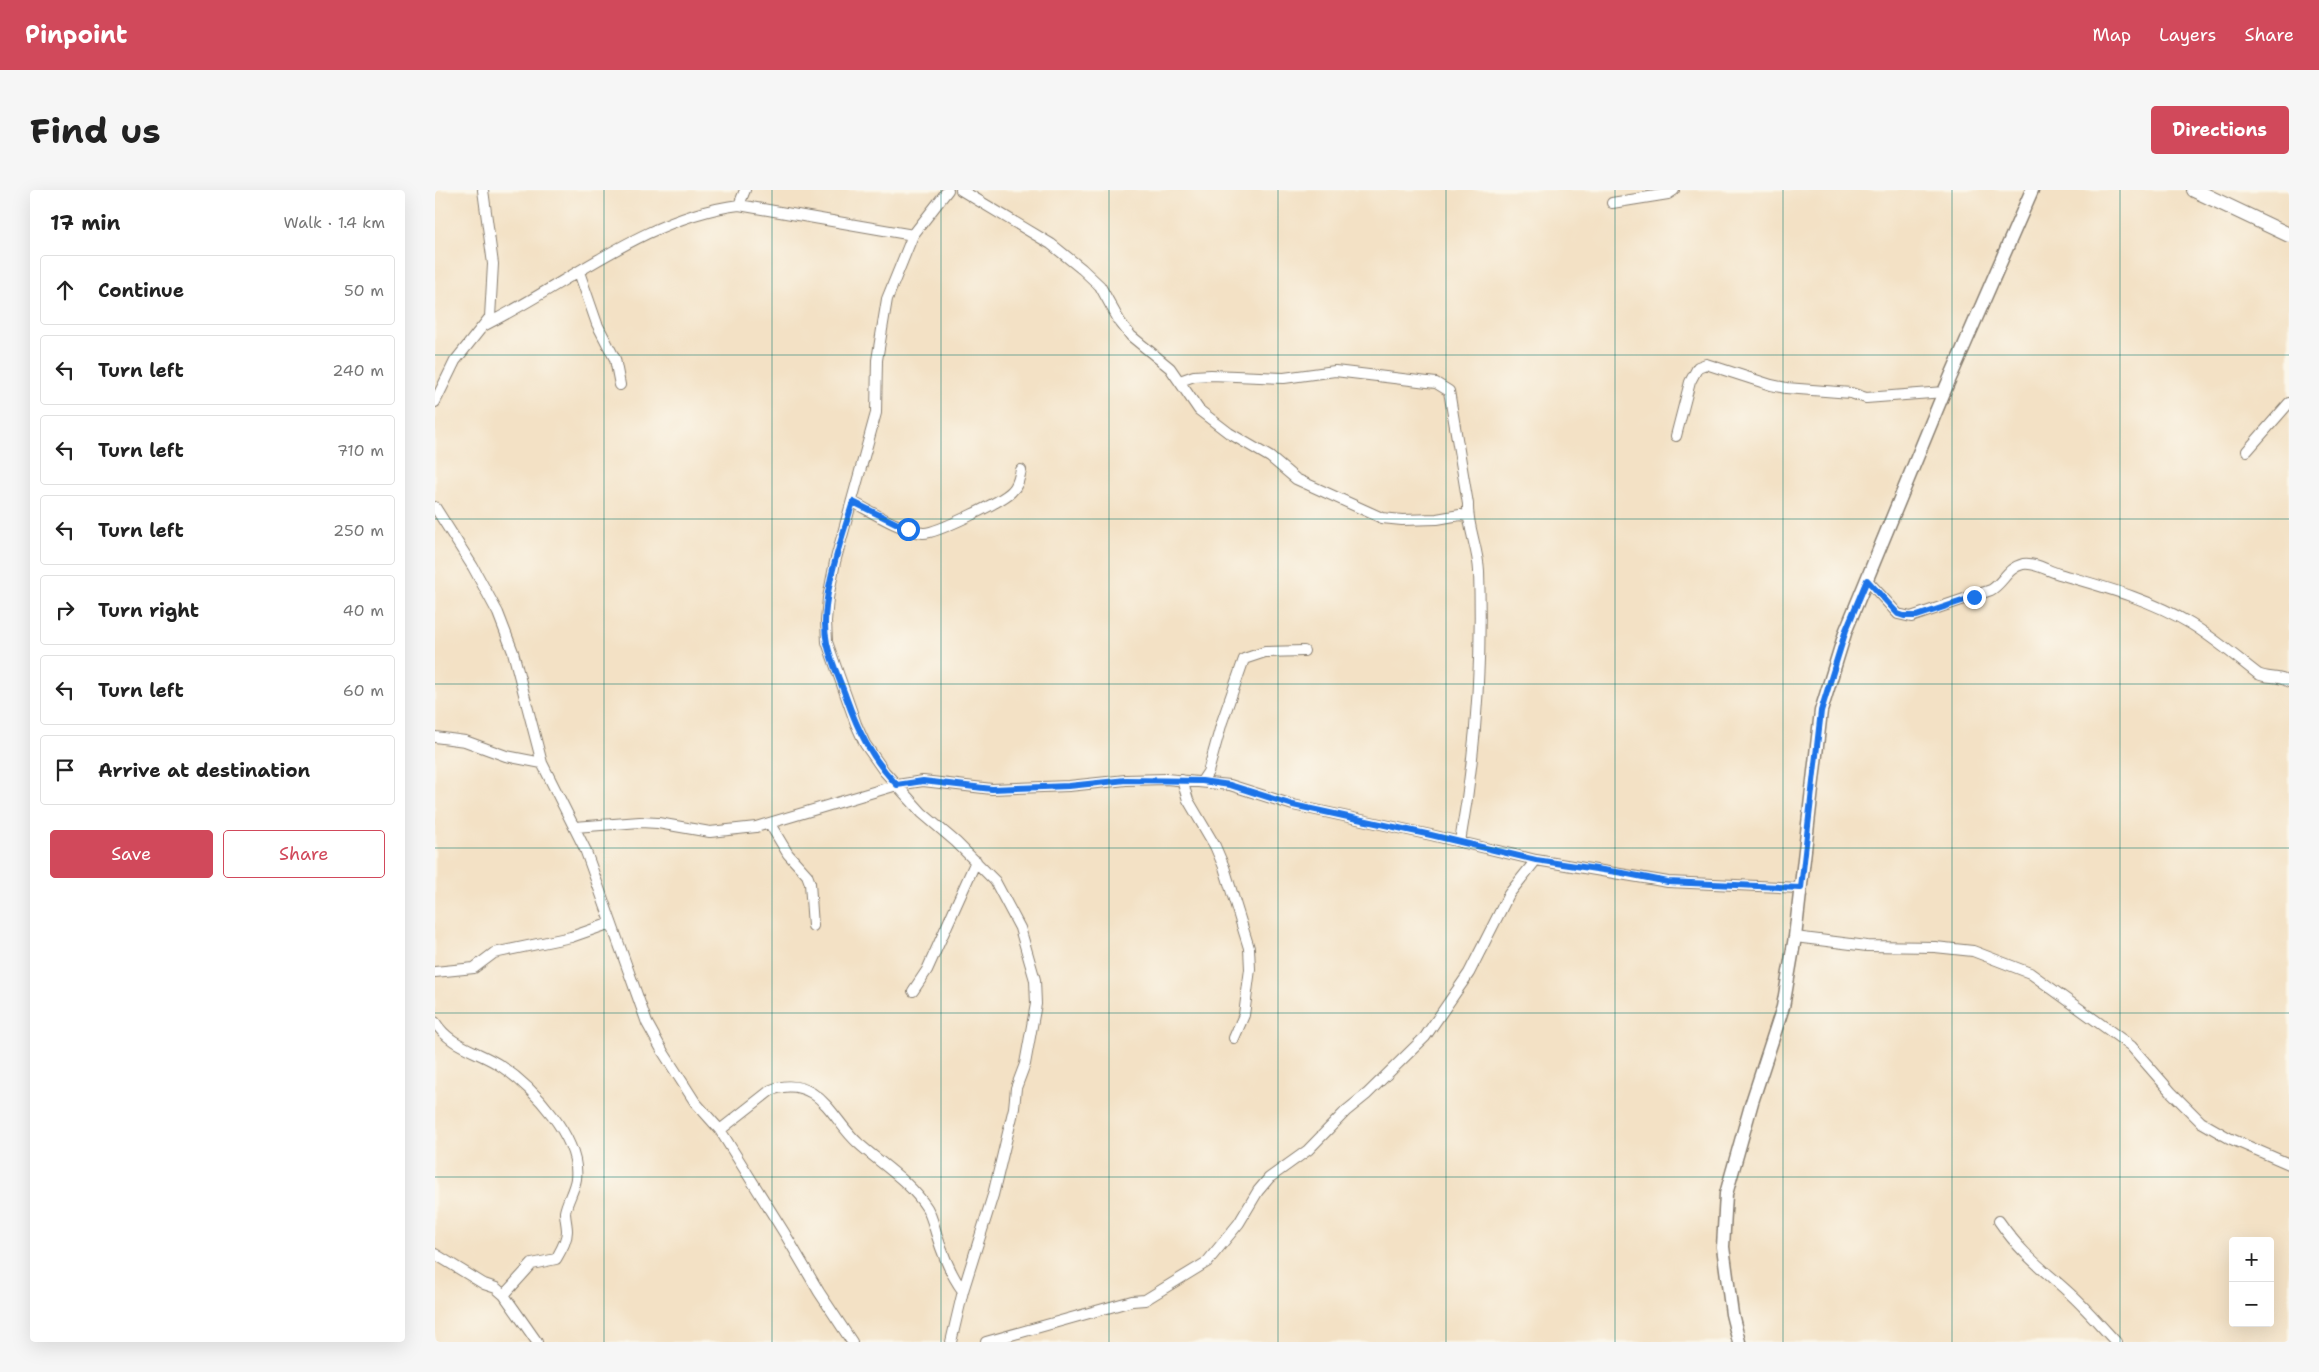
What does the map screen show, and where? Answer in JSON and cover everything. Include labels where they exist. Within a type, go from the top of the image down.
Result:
[{"type":"main road","points":[[2194,190],[2289,235]]},
{"type":"street","points":[[483,190],[493,264],[491,310],[485,325]]},
{"type":"street","points":[[739,206],[745,190]]},
{"type":"street","points":[[948,190],[913,235],[887,299],[877,360],[876,413],[835,562],[828,598],[827,642],[865,744],[879,765],[922,814],[976,861],[995,881],[1020,928],[1033,972],[1036,1004],[1025,1064],[1016,1088],[1014,1108],[993,1196],[963,1291],[951,1342]]},
{"type":"street","points":[[961,190],[1051,244],[1082,269],[1100,286],[1120,322],[1131,336],[1169,368],[1180,380],[1199,410],[1211,420],[1252,444],[1296,479],[1382,518],[1437,519],[1460,514],[1467,516]]},
{"type":"street","points":[[1612,202],[1668,194],[1674,190]]},
{"type":"street","points":[[1739,1342],[1731,1314],[1723,1247],[1726,1194],[1752,1102],[1783,1007],[1795,937],[1821,711],[1846,630],[1944,392],[2032,190]]},
{"type":"street","points":[[435,402],[455,361],[470,340],[485,325],[635,239],[674,222],[715,208],[739,206],[913,235]]},
{"type":"street","points":[[579,272],[597,324],[615,359],[619,385]]},
{"type":"street","points":[[1676,436],[1690,382],[1698,366],[1706,364],[1738,376],[1778,387],[1851,393],[1866,398],[1944,392]]},
{"type":"street","points":[[1180,380],[1194,376],[1211,375],[1277,378],[1335,371],[1359,372],[1443,385],[1449,391],[1468,504],[1467,516],[1473,532],[1479,567],[1479,650],[1471,760],[1460,842]]},
{"type":"street","points":[[2247,451],[2289,403]]},
{"type":"street","points":[[853,502],[908,529],[928,533],[999,501],[1012,492],[1017,485],[1021,470]]},
{"type":"street","points":[[435,507],[473,567],[498,613],[513,652],[542,763],[575,827],[647,1022],[663,1052],[695,1102],[720,1130],[819,1292],[852,1342]]},
{"type":"street","points":[[1867,580],[1898,614],[1911,617],[1991,590],[1998,586],[2007,572],[2025,564],[2034,564],[2057,573],[2109,587],[2161,609],[2191,624],[2258,674],[2266,677],[2273,676],[2289,682]]},
{"type":"street","points":[[1202,781],[1208,772],[1222,722],[1245,658],[1265,652],[1304,651]]},
{"type":"street","points":[[435,737],[465,741],[506,756],[542,763]]},
{"type":"street","points":[[575,827],[640,822],[658,823],[710,832],[770,824],[897,785],[923,781],[992,789],[1069,786],[1126,780],[1182,780],[1230,785],[1293,805],[1536,860],[1668,882],[1801,888]]},
{"type":"street","points":[[1182,780],[1188,800],[1215,846],[1224,867],[1249,948],[1250,969],[1244,1015],[1234,1038]]},
{"type":"street","points":[[770,824],[788,854],[807,875],[810,883],[813,926]]},
{"type":"street","points":[[986,1342],[1002,1340],[1132,1301],[1145,1300],[1207,1262],[1239,1223],[1258,1190],[1269,1178],[1308,1150],[1345,1111],[1367,1094],[1433,1027],[1469,974],[1506,899],[1536,860]]},
{"type":"street","points":[[913,992],[927,970],[976,861]]},
{"type":"street","points":[[435,972],[474,968],[494,953],[571,937],[611,923]]},
{"type":"street","points":[[1795,937],[1867,946],[1935,947],[1973,951],[2030,973],[2131,1046],[2171,1092],[2201,1122],[2229,1138],[2289,1164]]},
{"type":"street","points":[[435,1022],[464,1048],[500,1065],[537,1097],[561,1130],[576,1165],[576,1178],[565,1212],[567,1232],[556,1259],[532,1264],[503,1295]]},
{"type":"street","points":[[720,1130],[771,1090],[781,1086],[793,1087],[812,1093],[857,1142],[890,1169],[920,1198],[933,1220],[955,1281],[963,1291]]},
{"type":"street","points":[[1999,1221],[2013,1242],[2031,1261],[2068,1292],[2116,1342]]},
{"type":"street","points":[[435,1254],[485,1284],[496,1288],[537,1342]]},
{"type":"route","points":[[908,529],[853,502],[835,562],[826,621],[827,642],[856,724],[873,758],[897,785],[923,781],[992,789],[1069,786],[1126,780],[1166,779],[1202,781],[1230,785],[1293,805],[1536,860],[1668,882],[1801,888],[1821,711],[1846,630],[1867,580],[1898,614],[1904,616],[1917,616],[1974,597]]}]
